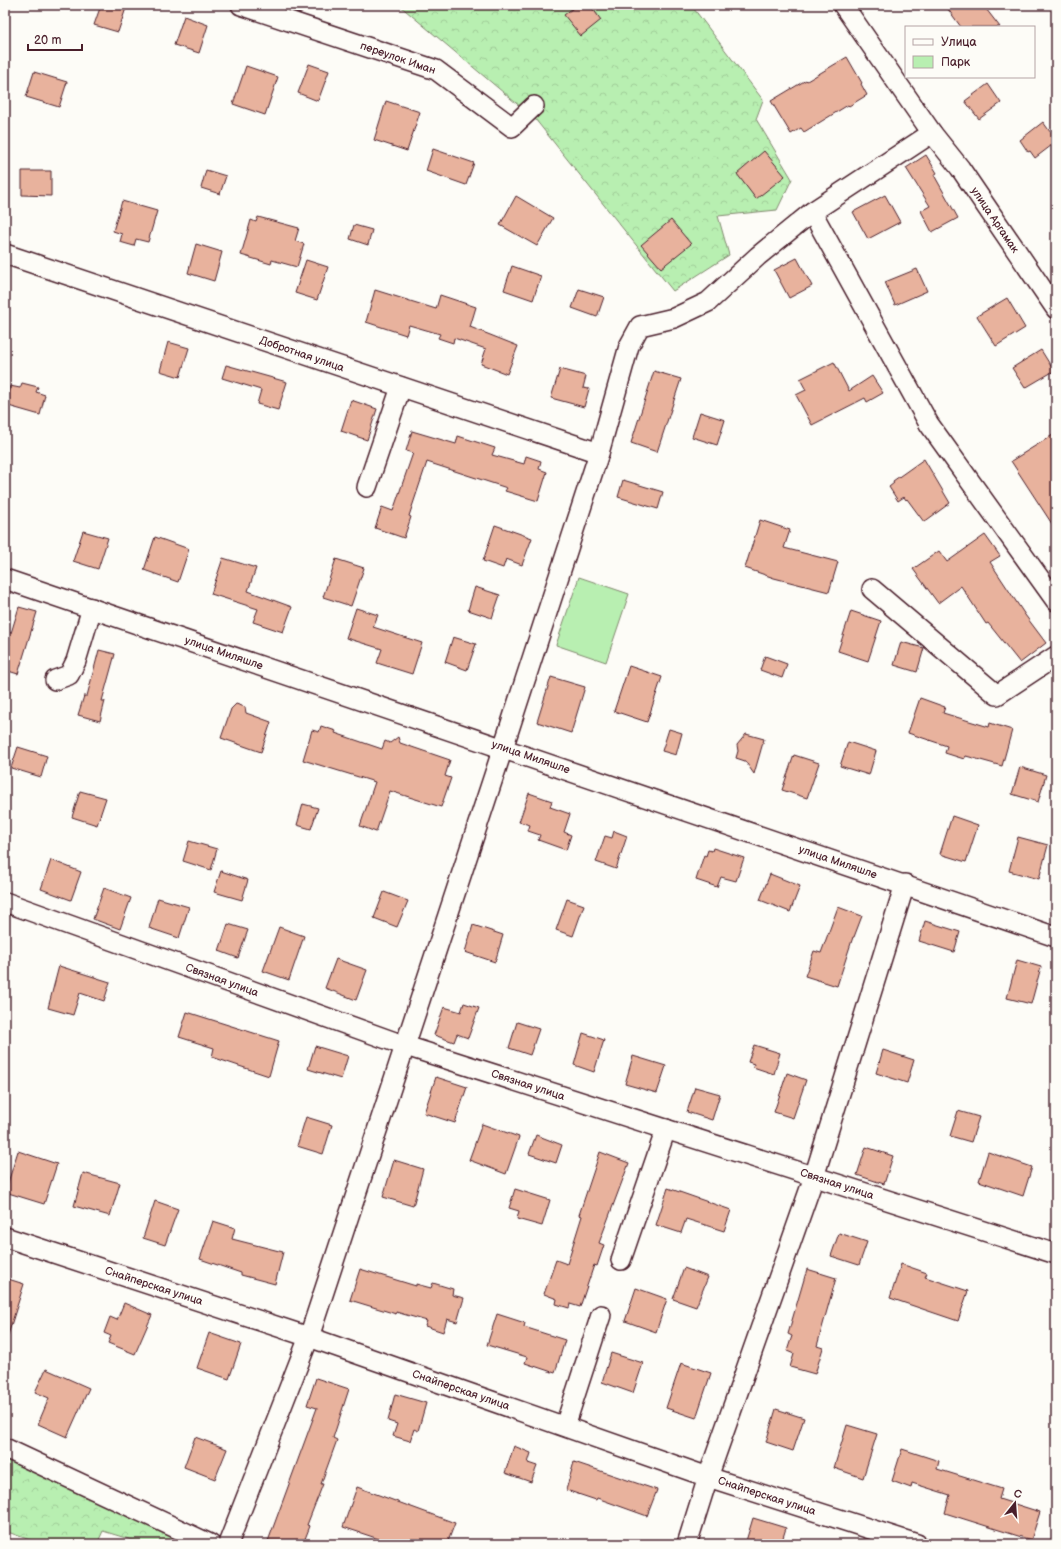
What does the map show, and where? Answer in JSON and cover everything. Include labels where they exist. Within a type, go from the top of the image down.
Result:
[{"type":"street","name":"переулок Иман","points":[[241,5],[436,70],[512,127],[534,106]]},
{"type":"street","name":"улица Аргамак","points":[[843,5],[932,133],[960,168],[1056,309]]},
{"type":"street","points":[[228,1544],[309,1337],[406,1046],[599,453],[629,346],[640,326],[674,318],[708,302],[758,256],[812,212],[932,133]]},
{"type":"street","points":[[812,212],[929,424],[1056,601]]},
{"type":"street","name":"Добротная улица","points":[[5,254],[599,453]]},
{"type":"street","points":[[368,487],[401,387]]},
{"type":"street","name":"улица Миляшле","points":[[5,580],[92,608],[905,884],[1056,937]]},
{"type":"street","points":[[872,589],[997,695],[1056,656]]},
{"type":"street","points":[[54,680],[69,675],[76,662],[92,608]]},
{"type":"street","points":[[687,1544],[708,1477],[814,1177],[905,884]]},
{"type":"street","name":"Связная улица","points":[[5,902],[406,1046],[1056,1254]]},
{"type":"street","points":[[621,1260],[666,1129]]},
{"type":"street","name":"Снайперская улица","points":[[5,1237],[309,1337],[708,1477],[917,1544]]},
{"type":"street","points":[[565,1426],[601,1315]]},
{"type":"street","points":[[5,1448],[210,1544]]},
{"type":"green space","points":[[399,5],[691,5],[763,100],[756,119],[792,179],[777,210],[718,216],[729,255],[673,291],[535,119]]},
{"type":"green space","points":[[579,577],[629,594],[606,662],[556,645]]},
{"type":"green space","points":[[5,1459],[189,1544],[145,1544],[103,1531],[97,1544],[41,1544],[5,1531]]},
{"type":"building","points":[[101,5],[127,5],[118,32],[94,25]]},
{"type":"building","points":[[577,5],[590,5],[601,20],[581,36],[564,15]]},
{"type":"building","points":[[945,5],[983,5],[999,26],[960,26]]},
{"type":"building","points":[[184,16],[208,25],[199,53],[174,45]]},
{"type":"building","points":[[847,57],[867,95],[804,132],[801,128],[791,134],[771,101]]},
{"type":"building","points":[[309,64],[329,71],[318,101],[298,93]]},
{"type":"building","points":[[246,66],[278,77],[265,115],[233,104]]},
{"type":"building","points":[[34,72],[67,82],[59,107],[26,97]]},
{"type":"building","points":[[988,84],[1001,103],[979,119],[965,101]]},
{"type":"building","points":[[386,101],[420,112],[407,151],[374,140]]},
{"type":"building","points":[[1043,122],[1056,142],[1035,158],[1030,151],[1028,152],[1020,140]]},
{"type":"building","points":[[433,149],[474,163],[466,185],[426,171]]},
{"type":"building","points":[[764,151],[785,176],[756,199],[737,174]]},
{"type":"building","points":[[926,155],[937,173],[934,175],[958,218],[932,232],[921,211],[930,206],[906,168]]},
{"type":"building","points":[[206,170],[226,176],[220,194],[201,188]]},
{"type":"building","points":[[22,171],[51,171],[51,196],[22,195]]},
{"type":"building","points":[[885,195],[900,222],[868,239],[853,212]]},
{"type":"building","points":[[516,196],[553,218],[537,246],[500,225]]},
{"type":"building","points":[[122,201],[157,211],[148,242],[136,239],[134,246],[120,242],[122,234],[113,231]]},
{"type":"building","points":[[258,217],[299,228],[295,241],[304,244],[297,267],[272,260],[271,264],[241,255],[251,220],[256,222]]},
{"type":"building","points":[[671,220],[691,244],[661,268],[641,245]]},
{"type":"building","points":[[354,225],[372,230],[368,245],[350,239]]},
{"type":"building","points":[[196,244],[222,252],[214,281],[188,273]]},
{"type":"building","points":[[797,258],[812,286],[789,298],[774,270]]},
{"type":"building","points":[[306,260],[328,267],[317,300],[295,293]]},
{"type":"building","points":[[512,266],[541,276],[533,300],[504,290]]},
{"type":"building","points":[[917,269],[927,291],[895,305],[885,282]]},
{"type":"building","points":[[579,289],[604,297],[597,317],[572,308]]},
{"type":"building","points":[[375,290],[436,309],[440,295],[476,307],[470,327],[518,346],[507,374],[481,364],[486,349],[454,338],[453,343],[438,338],[440,334],[409,325],[406,335],[366,322]]},
{"type":"building","points":[[1007,298],[1025,328],[996,346],[977,316]]},
{"type":"building","points":[[168,342],[189,348],[180,377],[160,371]]},
{"type":"building","points":[[1041,350],[1054,371],[1025,388],[1012,368]]},
{"type":"building","points":[[834,362],[849,391],[872,376],[883,393],[867,402],[865,398],[812,425],[796,395],[806,390],[800,379]]},
{"type":"building","points":[[226,365],[287,382],[278,410],[257,404],[261,390],[222,378]]},
{"type":"building","points":[[560,369],[586,376],[583,388],[589,389],[584,407],[551,398]]},
{"type":"building","points":[[654,371],[681,379],[657,452],[631,443]]},
{"type":"building","points":[[22,383],[38,387],[36,392],[45,395],[40,415],[5,405],[10,386],[20,388]]},
{"type":"building","points":[[351,400],[377,409],[367,440],[341,431]]},
{"type":"building","points":[[700,412],[725,420],[717,445],[692,437]]},
{"type":"building","points":[[412,431],[456,444],[458,436],[495,448],[492,455],[524,464],[526,456],[541,461],[539,469],[547,472],[538,501],[505,491],[507,488],[427,462],[409,516],[411,517],[404,538],[375,528],[382,507],[393,511],[413,453],[406,451]]},
{"type":"building","points":[[1056,433],[1056,530],[1011,461]]},
{"type":"building","points":[[924,459],[950,503],[924,522],[907,499],[906,500],[904,497],[898,501],[889,487],[894,483],[893,481]]},
{"type":"building","points":[[623,480],[663,492],[658,509],[618,497]]},
{"type":"building","points":[[760,520],[790,530],[784,548],[838,562],[829,592],[774,578],[745,568]]},
{"type":"building","points":[[495,525],[532,538],[522,565],[506,559],[503,568],[483,561]]},
{"type":"building","points":[[83,531],[108,538],[98,569],[73,561]]},
{"type":"building","points":[[985,535],[1000,556],[990,562],[1025,615],[1046,643],[1020,663],[988,623],[986,624],[961,586],[938,603],[913,569],[939,551],[947,562]]},
{"type":"building","points":[[155,537],[189,549],[178,582],[144,570]]},
{"type":"building","points":[[223,558],[256,568],[248,591],[292,607],[283,632],[253,622],[258,609],[211,594]]},
{"type":"building","points":[[336,559],[364,568],[351,606],[323,597]]},
{"type":"building","points":[[475,587],[500,595],[492,618],[468,610]]},
{"type":"building","points":[[19,607],[37,612],[18,674],[5,670],[5,631],[11,633]]},
{"type":"building","points":[[356,608],[378,615],[373,627],[422,643],[412,674],[377,663],[382,649],[346,638]]},
{"type":"building","points":[[851,611],[881,621],[868,661],[838,651]]},
{"type":"building","points":[[453,637],[476,644],[467,670],[445,662]]},
{"type":"building","points":[[901,642],[924,648],[917,672],[894,665]]},
{"type":"building","points":[[99,650],[115,654],[102,701],[105,701],[100,721],[78,715],[84,696],[87,696]]},
{"type":"building","points":[[765,656],[787,664],[782,678],[760,670]]},
{"type":"building","points":[[629,666],[662,677],[647,722],[614,711]]},
{"type":"building","points":[[551,677],[585,687],[571,733],[537,722]]},
{"type":"building","points":[[920,698],[945,707],[943,713],[989,727],[990,723],[1012,730],[1002,766],[966,756],[964,759],[945,753],[947,746],[908,733]]},
{"type":"building","points":[[236,704],[245,707],[246,713],[271,722],[261,752],[221,738],[231,709]]},
{"type":"building","points":[[321,726],[336,731],[335,733],[382,749],[385,741],[390,743],[398,737],[400,743],[450,760],[445,776],[451,778],[441,807],[390,791],[376,832],[360,826],[375,782],[303,760],[312,730],[319,732]]},
{"type":"building","points":[[669,729],[682,733],[676,755],[662,751]]},
{"type":"building","points":[[746,734],[764,739],[754,774],[745,761],[736,758],[738,751],[737,745]]},
{"type":"building","points":[[848,742],[876,751],[869,775],[840,766]]},
{"type":"building","points":[[18,747],[47,756],[41,777],[11,768]]},
{"type":"building","points":[[794,755],[819,763],[807,798],[782,790]]},
{"type":"building","points":[[1020,767],[1046,775],[1038,802],[1012,794]]},
{"type":"building","points":[[80,791],[106,798],[97,825],[72,817]]},
{"type":"building","points":[[529,793],[552,801],[550,807],[570,814],[564,832],[571,835],[566,850],[538,840],[540,835],[528,831],[530,825],[519,822]]},
{"type":"building","points":[[303,804],[318,808],[311,829],[297,825]]},
{"type":"building","points":[[952,816],[978,825],[966,862],[940,854]]},
{"type":"building","points":[[614,831],[627,836],[616,869],[596,862],[605,836],[612,838]]},
{"type":"building","points":[[1018,837],[1048,845],[1039,879],[1009,871]]},
{"type":"building","points":[[189,841],[217,849],[211,870],[183,861]]},
{"type":"building","points":[[713,848],[744,858],[736,881],[721,877],[717,887],[696,880],[704,855],[706,856],[708,850],[712,851]]},
{"type":"building","points":[[51,860],[81,872],[71,900],[41,889]]},
{"type":"building","points":[[221,871],[248,880],[242,900],[214,892]]},
{"type":"building","points":[[770,874],[800,886],[790,912],[760,900]]},
{"type":"building","points":[[104,888],[131,898],[120,929],[93,919]]},
{"type":"building","points":[[384,892],[408,901],[397,927],[374,918]]},
{"type":"building","points":[[158,898],[189,907],[179,938],[149,928]]},
{"type":"building","points":[[567,899],[584,905],[573,936],[556,930]]},
{"type":"building","points":[[838,907],[862,916],[853,937],[837,986],[805,976],[814,951],[821,953]]},
{"type":"building","points":[[925,921],[960,932],[954,952],[919,941]]},
{"type":"building","points":[[228,924],[248,930],[238,958],[219,951]]},
{"type":"building","points":[[473,925],[503,935],[495,962],[465,952]]},
{"type":"building","points":[[279,927],[304,936],[289,980],[263,971]]},
{"type":"building","points":[[336,959],[367,970],[356,1000],[325,988]]},
{"type":"building","points":[[1017,960],[1041,967],[1031,1004],[1007,998]]},
{"type":"building","points":[[59,966],[110,982],[104,1001],[80,993],[73,1015],[48,1008]]},
{"type":"building","points":[[464,1003],[479,1008],[468,1038],[457,1034],[454,1042],[434,1035],[444,1007],[461,1012]]},
{"type":"building","points":[[187,1012],[279,1041],[269,1076],[212,1057],[214,1048],[179,1037]]},
{"type":"building","points":[[517,1022],[539,1029],[530,1055],[509,1048]]},
{"type":"building","points":[[583,1033],[604,1040],[594,1072],[574,1065]]},
{"type":"building","points":[[754,1045],[780,1053],[774,1074],[753,1067],[754,1064],[748,1062]]},
{"type":"building","points":[[315,1046],[348,1056],[341,1079],[308,1069]]},
{"type":"building","points":[[883,1050],[914,1060],[907,1083],[876,1073]]},
{"type":"building","points":[[633,1056],[666,1066],[657,1093],[625,1084]]},
{"type":"building","points":[[787,1073],[806,1080],[793,1118],[774,1112]]},
{"type":"building","points":[[436,1077],[467,1087],[455,1123],[424,1113]]},
{"type":"building","points":[[695,1087],[720,1094],[712,1120],[687,1112]]},
{"type":"building","points":[[958,1111],[979,1117],[971,1142],[950,1136]]},
{"type":"building","points":[[306,1117],[332,1125],[323,1154],[297,1146]]},
{"type":"building","points":[[482,1124],[519,1137],[506,1174],[469,1160]]},
{"type":"building","points":[[536,1135],[562,1145],[556,1163],[529,1154]]},
{"type":"building","points":[[866,1147],[893,1156],[884,1184],[857,1175]]},
{"type":"building","points":[[18,1151],[57,1164],[44,1204],[5,1192]]},
{"type":"building","points":[[600,1152],[629,1163],[599,1243],[604,1245],[597,1266],[594,1265],[580,1307],[570,1304],[569,1308],[556,1304],[557,1299],[544,1294],[556,1260],[567,1264],[582,1216],[579,1215]]},
{"type":"building","points":[[988,1152],[1032,1167],[1023,1196],[979,1181]]},
{"type":"building","points":[[394,1160],[423,1169],[413,1206],[383,1197]]},
{"type":"building","points":[[83,1173],[120,1183],[110,1216],[74,1206]]},
{"type":"building","points":[[668,1188],[731,1210],[724,1231],[686,1219],[681,1233],[656,1225]]},
{"type":"building","points":[[515,1189],[550,1200],[542,1226],[517,1219],[519,1211],[509,1208]]},
{"type":"building","points":[[155,1201],[178,1209],[165,1245],[143,1238]]},
{"type":"building","points":[[213,1221],[235,1228],[232,1239],[283,1252],[275,1284],[241,1275],[241,1273],[200,1259]]},
{"type":"building","points":[[839,1233],[867,1242],[859,1265],[831,1256]]},
{"type":"building","points":[[901,1264],[927,1273],[925,1277],[968,1291],[958,1321],[890,1298]]},
{"type":"building","points":[[684,1268],[708,1277],[696,1307],[673,1299]]},
{"type":"building","points":[[360,1269],[416,1286],[416,1284],[431,1288],[433,1283],[453,1289],[452,1295],[464,1298],[457,1322],[447,1319],[443,1332],[425,1326],[427,1321],[396,1312],[396,1314],[350,1300]]},
{"type":"building","points":[[807,1269],[836,1278],[817,1346],[823,1348],[815,1374],[790,1367],[794,1354],[787,1351],[792,1336],[788,1334]]},
{"type":"building","points":[[5,1278],[24,1284],[8,1335],[5,1334]]},
{"type":"building","points":[[636,1288],[667,1299],[656,1332],[625,1321]]},
{"type":"building","points":[[124,1303],[152,1315],[135,1354],[108,1343],[111,1336],[104,1333],[110,1317],[117,1320]]},
{"type":"building","points":[[497,1314],[525,1323],[524,1327],[565,1340],[555,1373],[525,1363],[527,1357],[487,1345]]},
{"type":"building","points":[[209,1333],[241,1344],[229,1379],[197,1368]]},
{"type":"building","points":[[611,1353],[643,1363],[633,1393],[602,1382]]},
{"type":"building","points":[[681,1363],[711,1373],[696,1418],[666,1408]]},
{"type":"building","points":[[46,1369],[89,1388],[67,1437],[38,1424],[49,1398],[35,1392]]},
{"type":"building","points":[[316,1378],[349,1389],[333,1438],[337,1440],[321,1484],[323,1484],[307,1525],[310,1526],[303,1544],[267,1544],[317,1408],[307,1405]]},
{"type":"building","points":[[395,1394],[426,1403],[418,1431],[414,1429],[410,1441],[393,1436],[397,1424],[388,1421]]},
{"type":"building","points":[[776,1409],[804,1418],[793,1451],[766,1442]]},
{"type":"building","points":[[847,1425],[877,1434],[863,1478],[834,1468]]},
{"type":"building","points":[[195,1437],[227,1449],[215,1479],[184,1467]]},
{"type":"building","points":[[514,1446],[531,1453],[528,1463],[537,1466],[531,1482],[505,1473]]},
{"type":"building","points":[[902,1449],[939,1461],[937,1469],[1002,1489],[999,1499],[1040,1512],[1031,1540],[945,1513],[950,1495],[912,1483],[911,1488],[892,1481]]},
{"type":"building","points":[[574,1462],[657,1490],[647,1516],[597,1498],[596,1500],[566,1490]]},
{"type":"building","points":[[357,1487],[455,1523],[447,1544],[394,1544],[343,1527]]},
{"type":"building","points":[[753,1518],[786,1528],[781,1544],[757,1544],[746,1541]]}]
